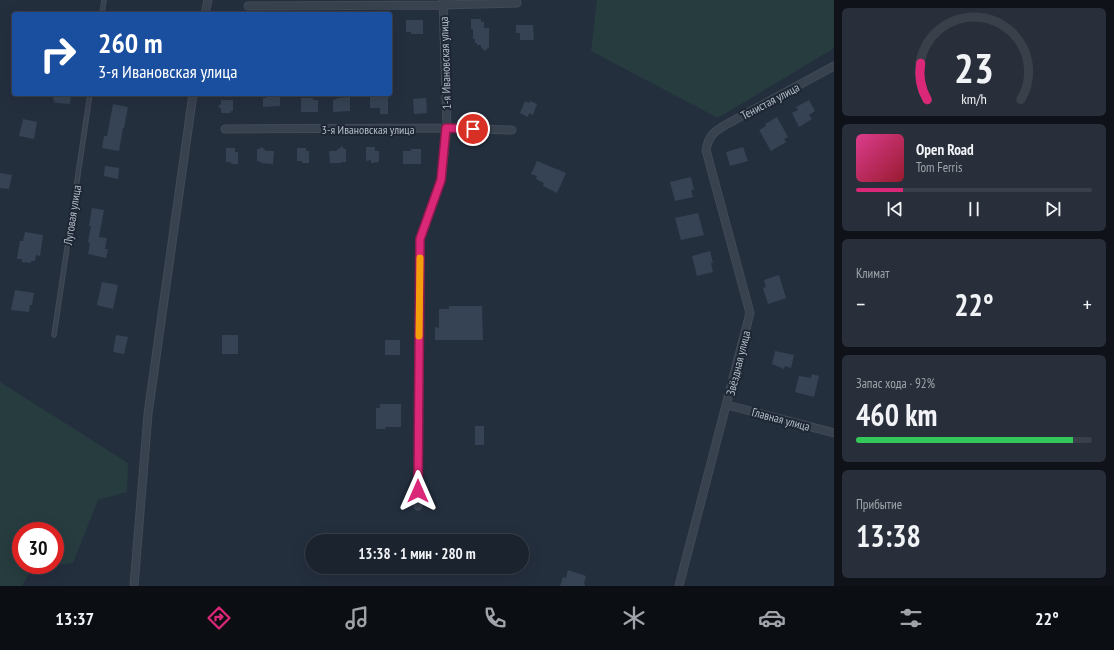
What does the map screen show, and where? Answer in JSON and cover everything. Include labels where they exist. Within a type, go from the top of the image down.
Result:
[{"type":"street","points":[[205,12],[208,0]]},
{"type":"street","points":[[248,6],[516,3],[516,0]]},
{"type":"street","name":"1-я Ивановская улица","points":[[418,506],[420,239],[441,180],[446,128],[443,3]]},
{"type":"street","name":"Тенистая улица","points":[[708,139],[716,130],[834,66]]},
{"type":"street","points":[[134,586],[148,414],[193,96]]},
{"type":"street","name":"3-я Ивановская улица","points":[[225,129],[446,128],[512,130]]},
{"type":"street","name":"Звёздная улица","points":[[679,586],[750,313],[706,150],[708,139]]},
{"type":"street","name":"Главная улица","points":[[727,405],[834,433]]},
{"type":"lane","points":[[102,12],[104,0]]},
{"type":"lane","name":"Луговая улица","points":[[54,335],[90,96]]},
{"type":"green space","points":[[597,0],[834,0],[834,48],[718,118],[591,51]]},
{"type":"green space","points":[[0,382],[128,463],[127,492],[98,500],[73,563],[64,564],[64,522],[12,522],[12,574],[29,574],[22,586],[0,586]]},
{"type":"building","points":[[471,19],[481,19],[481,22],[484,22],[484,28],[489,28],[489,47],[485,51],[481,45],[477,45],[477,43],[475,43],[475,39],[473,39]]},
{"type":"building","points":[[406,20],[423,20],[423,34],[411,34],[411,32],[406,32]]},
{"type":"building","points":[[516,25],[533,25],[534,40],[520,40],[520,33],[516,33]]},
{"type":"building","points":[[54,96],[71,96],[70,104],[56,103],[53,100]]},
{"type":"building","points":[[266,96],[280,96],[280,106],[263,107],[263,98],[266,98]]},
{"type":"building","points":[[370,96],[388,96],[388,114],[380,114],[380,108],[370,108]]},
{"type":"building","points":[[350,97],[350,111],[333,112],[333,100],[337,98]]},
{"type":"building","points":[[301,98],[313,98],[313,100],[318,100],[318,112],[301,112]]},
{"type":"building","points":[[426,98],[427,113],[414,114],[413,99]]},
{"type":"building","points":[[221,100],[233,100],[233,111],[231,111],[231,113],[221,113],[221,109],[218,106],[221,104]]},
{"type":"building","points":[[809,100],[815,111],[809,115],[812,119],[799,127],[792,113],[798,110],[796,107]]},
{"type":"building","points":[[525,101],[529,103],[530,101],[537,104],[533,115],[529,113],[528,117],[520,113]]},
{"type":"building","points":[[113,104],[128,107],[119,151],[102,148],[104,136],[107,136]]},
{"type":"building","points":[[777,117],[788,137],[784,139],[786,142],[771,151],[759,130],[766,126],[765,124]]},
{"type":"building","points":[[23,119],[37,122],[34,139],[19,136]]},
{"type":"building","points":[[342,146],[346,149],[346,162],[330,163],[329,151],[337,151],[337,149]]},
{"type":"building","points":[[262,147],[266,151],[274,151],[273,164],[261,163],[257,161],[257,149]]},
{"type":"building","points":[[366,147],[375,147],[375,151],[379,151],[379,162],[371,163],[371,160],[366,161]]},
{"type":"building","points":[[743,147],[748,161],[730,166],[726,152]]},
{"type":"building","points":[[226,148],[235,148],[235,152],[238,152],[238,164],[226,162]]},
{"type":"building","points":[[297,148],[306,148],[306,151],[309,151],[309,163],[297,161]]},
{"type":"building","points":[[411,149],[421,149],[421,164],[403,164],[403,151],[411,151]]},
{"type":"building","points":[[537,161],[566,173],[557,193],[543,186],[544,183],[536,179],[537,176],[531,174]]},
{"type":"building","points":[[105,166],[119,168],[118,179],[104,176]]},
{"type":"building","points":[[0,173],[12,175],[9,189],[0,188]]},
{"type":"building","points":[[691,177],[694,190],[691,190],[693,197],[675,201],[670,182]]},
{"type":"building","points":[[92,208],[104,210],[99,237],[107,238],[105,249],[108,249],[106,258],[88,254],[90,243],[88,242],[91,226],[89,226]]},
{"type":"building","points":[[698,213],[704,235],[681,240],[675,218]]},
{"type":"building","points":[[25,232],[43,235],[40,256],[36,255],[35,261],[31,261],[31,263],[22,262],[22,259],[17,259],[20,241],[23,241]]},
{"type":"building","points":[[710,251],[713,263],[711,263],[713,272],[697,276],[692,256]]},
{"type":"building","points":[[779,275],[786,298],[768,304],[763,288],[766,287],[764,280]]},
{"type":"building","points":[[102,282],[118,285],[113,309],[97,305]]},
{"type":"building","points":[[15,290],[34,293],[29,312],[11,310]]},
{"type":"building","points":[[449,306],[482,306],[483,340],[435,340],[435,327],[439,328],[439,309],[449,309]]},
{"type":"building","points":[[116,335],[128,337],[124,354],[113,352]]},
{"type":"building","points":[[222,335],[238,335],[238,354],[222,354]]},
{"type":"building","points":[[385,340],[400,340],[400,355],[385,355]]},
{"type":"building","points":[[775,351],[794,355],[791,368],[785,366],[784,369],[772,364]]},
{"type":"building","points":[[812,374],[819,376],[814,397],[795,392],[799,376],[811,378]]},
{"type":"building","points":[[380,404],[401,404],[401,427],[385,427],[386,429],[376,429],[376,408],[380,408]]},
{"type":"building","points":[[475,426],[484,426],[484,445],[475,445]]},
{"type":"building","points":[[568,570],[586,576],[585,586],[560,586],[563,577],[566,578]]},
{"type":"slow traffic","points":[[419,336],[420,258]]},
{"type":"route","points":[[418,491],[420,239],[441,180],[446,128],[473,129]]}]
